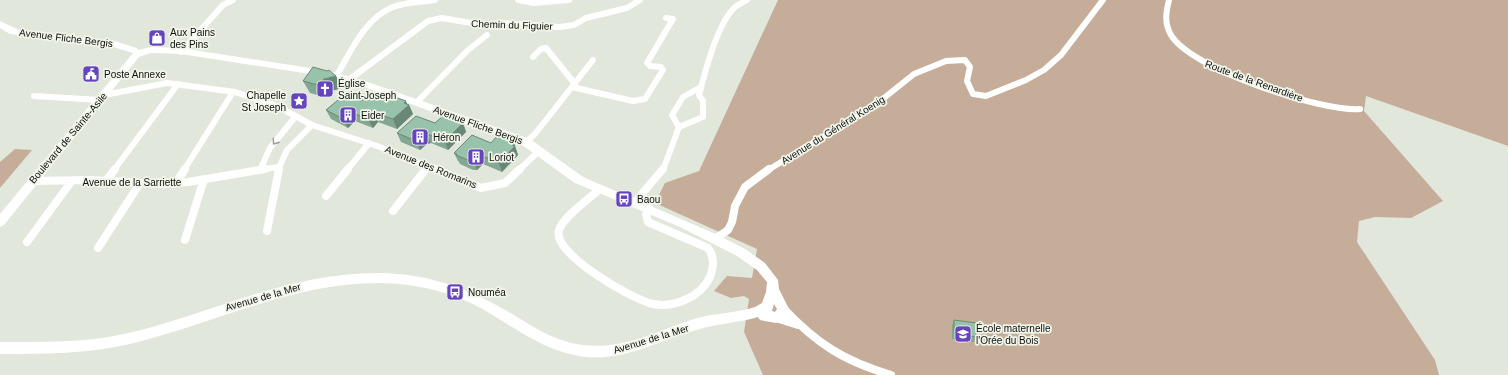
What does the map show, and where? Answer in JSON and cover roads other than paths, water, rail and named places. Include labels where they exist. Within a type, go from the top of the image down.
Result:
[{"type":"street","points":[[181,52],[223,5],[233,0]]},
{"type":"street","points":[[337,75],[371,22],[386,10],[405,2],[436,0]]},
{"type":"street","points":[[518,0],[534,3],[569,0]]},
{"type":"street","name":"Chemin du Figuier","points":[[350,79],[428,21],[442,18],[483,25],[500,23],[560,27],[574,25],[586,18],[627,8],[640,0]]},
{"type":"street","points":[[678,127],[703,117],[703,101],[698,95],[726,20],[734,8],[748,0]]},
{"type":"street","name":"Avenue du Général Koenig","points":[[715,239],[728,230],[732,222],[735,206],[745,187],[768,170],[874,106],[914,74],[946,62],[958,59],[966,60],[970,67],[966,80],[968,88],[973,94],[986,96],[994,93],[1044,70],[1076,38],[1090,15],[1103,0]]},
{"type":"street","name":"Route de la Renardière","points":[[1169,0],[1165,16],[1167,30],[1178,44],[1193,57],[1239,78],[1298,98],[1342,108],[1360,109]]},
{"type":"street","points":[[533,57],[541,49],[546,48],[573,86],[632,101],[645,99],[663,70],[661,67],[650,66],[648,63],[674,19],[666,18]]},
{"type":"street","name":"Avenue Fliche Bergis","points":[[0,24],[10,31],[19,33],[114,44],[138,52],[181,52],[294,67],[337,75],[417,102],[526,142],[540,150],[567,173],[600,189],[679,220],[754,262],[770,276],[773,282],[774,310]]},
{"type":"street","points":[[417,102],[468,50],[487,35]]},
{"type":"street","name":"Boulevard de Sainte-Asile","points":[[0,222],[138,52]]},
{"type":"street","points":[[526,142],[535,134],[593,60]]},
{"type":"street","name":"Avenue des Romarins","points":[[34,96],[102,97],[168,83],[233,92],[277,106],[312,125],[369,143],[481,188],[505,183],[540,150]]},
{"type":"street","points":[[105,182],[178,84]]},
{"type":"street","points":[[634,203],[662,172],[678,127],[672,115],[683,97],[701,87]]},
{"type":"street","points":[[176,183],[233,92]]},
{"type":"street","points":[[260,170],[263,159],[278,137],[296,116]]},
{"type":"street","points":[[267,231],[279,167],[287,150],[312,125]]},
{"type":"street","points":[[326,196],[369,143]]},
{"type":"street","name":"Avenue de la Sarriette","points":[[32,181],[71,182],[90,180],[105,182],[176,183],[279,167]]},
{"type":"street","points":[[393,211],[428,167]]},
{"type":"street","points":[[185,240],[204,179]]},
{"type":"street","points":[[26,242],[71,182]]},
{"type":"street","points":[[98,248],[140,183]]},
{"type":"street","points":[[600,189],[562,224],[559,229],[560,243],[567,252],[576,259],[608,281],[644,302],[669,304],[700,291],[708,283],[712,270],[713,256],[708,248],[648,222],[646,219],[646,214],[650,208]]},
{"type":"street","name":"Avenue de la Mer","points":[[0,348],[98,345],[132,338],[269,293],[305,285],[350,279],[381,278],[407,281],[455,292],[498,312],[551,344],[566,349],[585,352],[604,352],[622,349],[719,318],[774,310]]},
{"type":"street","points":[[774,310],[800,326],[828,349],[878,371],[891,375]]},
{"type":"street","points":[[774,310],[800,326]]},
{"type":"place","name":"Aux Pains des Pins","points":[[157,38]]},
{"type":"place","name":"Poste Annexe","points":[[91,74]]},
{"type":"place","name":"Église Saint-Joseph","points":[[325,89]]},
{"type":"place","name":"Chapelle St Joseph","points":[[299,101]]},
{"type":"place","name":"Eider","points":[[348,115]]},
{"type":"place","name":"Héron","points":[[420,137]]},
{"type":"place","name":"Loriot","points":[[476,157]]},
{"type":"place","name":"Baou","points":[[624,199]]},
{"type":"place","name":"Nouméa","points":[[455,292]]},
{"type":"place","name":"École maternelle l'Orée du Bois","points":[[963,334]]}]
